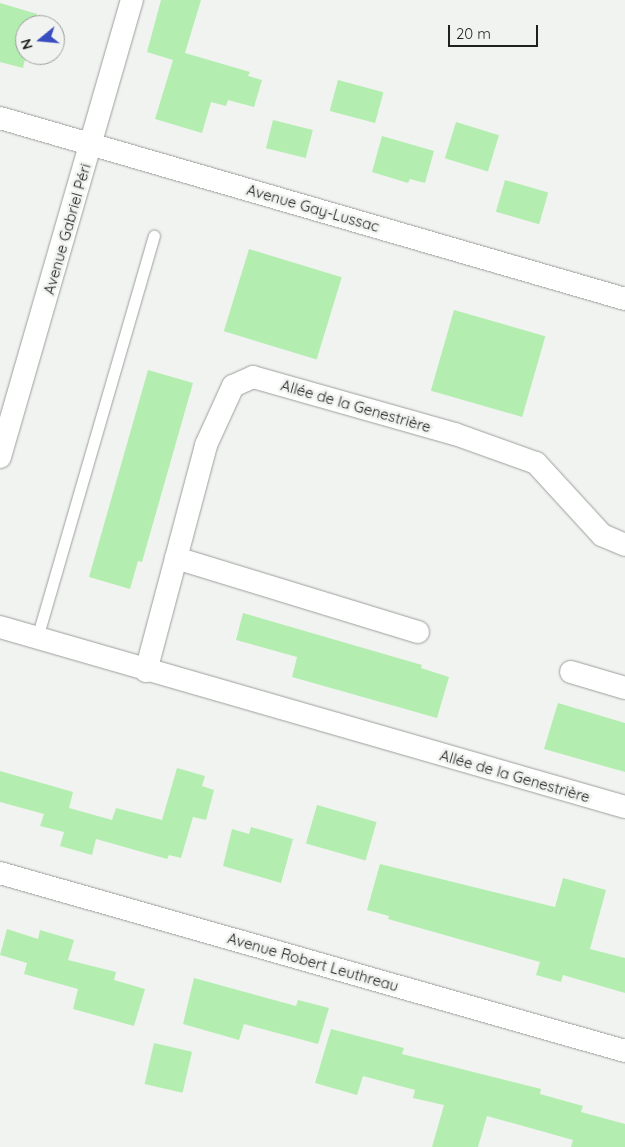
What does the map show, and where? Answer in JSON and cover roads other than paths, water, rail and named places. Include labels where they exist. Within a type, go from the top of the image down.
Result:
[{"type":"street","name":"Avenue Gabriel Péri","points":[[0,456],[92,145],[132,0]]},
{"type":"street","name":"Avenue Gay-Lussac","points":[[0,118],[625,298]]},
{"type":"street","name":"Allée de la Genestrière","points":[[146,671],[206,445],[233,386],[253,377],[455,434],[536,463],[602,535],[625,545]]},
{"type":"street","points":[[176,558],[418,632]]},
{"type":"street","name":"Allée de la Genestrière","points":[[0,627],[146,671],[625,807]]},
{"type":"street","points":[[571,672],[625,688]]},
{"type":"street","name":"Avenue Robert Leuthreau","points":[[0,872],[625,1051]]},
{"type":"lane","points":[[37,638],[154,236]]}]
